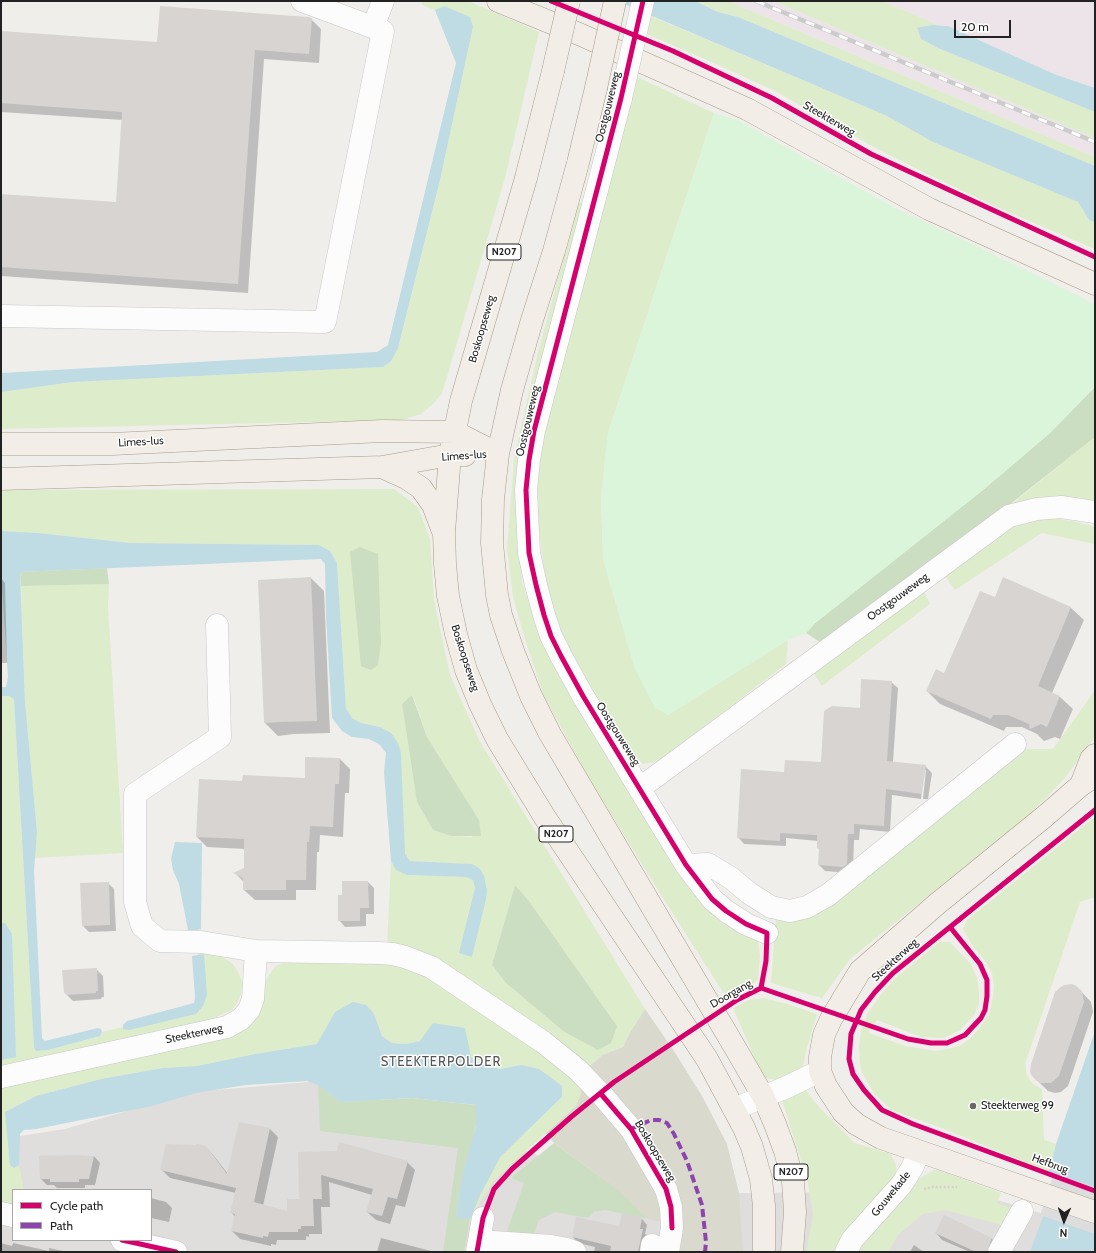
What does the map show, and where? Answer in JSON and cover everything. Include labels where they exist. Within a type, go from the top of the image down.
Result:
[{"type":"main road","points":[[498,1],[579,34],[747,109],[929,209],[1095,284]]},
{"type":"main road","name":"Boskoopseweg","points":[[569,1],[526,178],[462,400],[450,455],[444,532],[448,596],[453,623],[466,670],[488,723],[497,740],[544,816],[707,1059],[734,1109],[752,1147],[761,1179],[764,1206],[764,1252]]},
{"type":"main road","name":"N207","points":[[615,1],[578,163],[512,390],[498,454],[493,498],[492,543],[495,580],[506,634],[530,696],[554,741],[763,1096],[776,1124],[790,1166],[795,1212],[792,1252]]},
{"type":"main road","name":"Limes-lus","points":[[1,444],[112,444],[382,431],[455,432],[498,454]]},
{"type":"main road","name":"Limes-lus","points":[[1,479],[382,467],[450,455],[498,454]]},
{"type":"main road","points":[[382,467],[406,478],[421,488],[433,505],[444,532]]},
{"type":"main road","name":"Steekterweg","points":[[1095,755],[1091,759],[1088,780],[937,904],[860,971],[831,1018],[824,1035],[820,1053],[820,1071],[826,1086],[843,1112],[856,1124],[881,1138],[919,1152],[1095,1212]]},
{"type":"street","points":[[1,316],[325,322],[383,31],[302,1]]},
{"type":"street","points":[[374,27],[383,1]]},
{"type":"street","name":"Oostgouweweg","points":[[643,1],[621,98],[534,431],[526,490],[529,552],[536,585],[551,636],[584,696],[686,865],[712,899],[726,911],[746,924],[767,933]]},
{"type":"street","name":"Oostgouweweg","points":[[640,788],[1009,516],[1037,509],[1061,507],[1095,512]]},
{"type":"street","points":[[217,625],[220,737],[135,794],[135,902],[142,926],[160,941],[201,942],[256,952]]},
{"type":"street","points":[[686,865],[708,864],[731,878],[771,907],[790,911],[808,907],[828,895],[1015,744]]},
{"type":"street","name":"Boskoopseweg","points":[[256,952],[380,953],[405,957],[431,968],[543,1042],[578,1070],[631,1129],[666,1189],[671,1207],[672,1228],[657,1250]]},
{"type":"street","name":"Steekterweg","points":[[1,1077],[227,1027],[241,1019],[249,1010],[253,999],[256,952]]},
{"type":"street","points":[[734,1109],[787,1087],[820,1071]]},
{"type":"street","name":"Gouwekade","points":[[846,1252],[852,1240],[892,1196],[912,1168],[919,1152]]},
{"type":"street","points":[[999,1252],[1022,1211]]},
{"type":"street","points":[[1,1213],[12,1216]]},
{"type":"street","points":[[483,1218],[478,1246],[552,1246],[576,1252]]},
{"type":"street","points":[[126,1241],[176,1252]]},
{"type":"path","points":[[892,1196],[933,1187],[962,1188]]},
{"type":"shaded area","points":[[728,1],[773,1],[1095,138],[1095,157]]},
{"type":"shaded area","points":[[883,1],[1095,1],[1095,88],[1054,74],[948,26],[938,25]]},
{"type":"shaded area","points":[[645,1009],[674,1051],[702,1096],[727,1144],[739,1193],[743,1252],[674,1252],[677,1226],[648,1219],[622,1193],[554,1143],[546,1133],[577,1105],[577,1077],[602,1055],[623,1047],[629,1034]]},
{"type":"shaded area","points":[[320,1081],[651,1194],[842,1192],[997,1200],[1044,1214],[1033,1252],[1,1252],[1,1139],[65,1129],[192,1092]]},
{"type":"green space","points":[[421,1],[468,1],[539,32],[505,178],[442,393],[434,403],[421,414],[402,420],[1,429],[1,392],[73,382],[383,367],[398,348],[440,180],[473,27],[444,6],[435,10],[422,5]]},
{"type":"green space","points":[[695,1],[728,1],[1095,157],[1095,166],[738,17],[718,12]]},
{"type":"green space","points":[[773,1],[883,1],[938,25],[917,29],[921,39],[938,48],[1095,112],[1095,138]]},
{"type":"green space","points":[[646,14],[887,116],[933,142],[1078,202],[1089,220],[1095,222],[1095,249],[997,207],[925,173],[872,146],[777,92],[642,32]]},
{"type":"green space","points":[[637,77],[714,113],[608,433],[601,497],[603,559],[635,669],[668,715],[788,640],[786,664],[659,761],[643,764],[632,754],[595,700],[561,636],[545,577],[538,522],[537,476],[545,423]]},
{"type":"green space","points":[[714,113],[737,120],[897,209],[972,244],[1095,305],[1095,387],[1050,433],[983,490],[814,624],[806,633],[788,640],[668,715],[655,708],[635,669],[603,559],[601,497],[608,433]]},
{"type":"green space","points":[[579,202],[583,204],[519,544],[522,582],[543,645],[572,700],[680,868],[719,921],[758,941],[760,956],[758,980],[746,988],[726,997],[590,780],[544,696],[513,597],[507,549],[514,459],[538,352]]},
{"type":"green space","points":[[1095,387],[1095,437],[980,528],[823,644],[806,633],[814,624],[983,490],[1050,433]]},
{"type":"green space","points":[[1095,437],[1095,501],[1053,496],[1012,504]]},
{"type":"green space","points":[[394,489],[418,507],[430,539],[434,600],[450,675],[479,740],[645,1009],[629,1034],[623,1047],[602,1055],[586,1069],[387,948],[391,861],[396,870],[407,875],[466,877],[473,880],[475,888],[473,900],[472,957],[487,891],[472,864],[410,861],[404,854],[401,753],[398,743],[380,727],[361,723],[352,718],[346,708],[337,563],[330,551],[319,545],[131,543],[38,533],[1,531],[1,490]],"holes":[[[413,695],[427,737],[479,820],[472,837],[451,836],[433,830],[417,802],[402,704]],[[515,885],[529,901],[617,1026],[563,1031],[506,983],[492,965]]]},
{"type":"green space","points":[[1041,517],[1073,521],[1095,527],[1095,544],[1042,533],[955,590],[943,573],[1010,528]]},
{"type":"green space","points":[[360,547],[378,554],[381,643],[378,665],[371,670],[361,666],[350,552]]},
{"type":"green space","points":[[107,568],[109,584],[21,586],[20,572]]},
{"type":"green space","points":[[109,584],[108,607],[123,853],[34,858],[37,832],[25,702],[21,586]]},
{"type":"green space","points":[[923,590],[930,604],[822,686],[813,672]]},
{"type":"green space","points":[[1095,690],[1095,737],[1064,779],[1031,813],[850,959],[822,998],[771,983],[776,917],[788,919],[1019,749],[1053,749]]},
{"type":"green space","points":[[412,695],[427,737],[479,820],[481,836],[451,836],[433,830],[417,802],[402,704]]},
{"type":"green space","points":[[1,696],[9,696],[14,699],[34,1048],[36,1051],[48,1050],[100,1036],[102,1032],[123,1027],[123,1029],[196,1014],[204,954],[198,955],[199,948],[211,949],[211,955],[219,955],[233,964],[242,982],[241,994],[237,1003],[232,1010],[218,1016],[220,1022],[1,1070],[1,1060],[16,1056],[5,923],[1,923]]},
{"type":"green space","points":[[1092,819],[1095,819],[1095,897],[1080,902],[1025,1064],[1027,1076],[1033,1084],[1042,1089],[1044,1140],[1056,1144],[1049,1172],[942,1128],[891,1110],[874,1093],[863,1074],[860,1064],[859,1046],[861,1031],[868,1013],[880,996],[893,980],[939,942],[950,942],[971,964],[977,978],[979,993],[979,1004],[974,1015],[960,1030],[944,1038],[921,1037],[877,1020],[868,1033],[906,1046],[935,1051],[960,1046],[973,1036],[989,1015],[994,986],[992,973],[986,962],[974,948],[963,929],[967,920]]},
{"type":"green space","points":[[515,885],[529,901],[617,1026],[611,1043],[598,1050],[563,1031],[506,983],[492,965]]},
{"type":"green space","points":[[379,957],[429,972],[577,1077],[582,1090],[577,1105],[494,1180],[470,1219],[480,1195],[500,1157],[562,1097],[521,1065],[500,1069],[479,1063],[471,1057],[420,1041],[406,1044],[392,1043],[382,1036],[374,1014],[335,1012],[318,1044],[255,1054],[197,1066],[163,1068],[101,1079],[36,1096],[5,1112],[14,1168],[19,1165],[24,1189],[12,1189],[12,1205],[1,1202],[1,1085],[213,1039],[264,989],[266,981],[276,966],[293,958]]},
{"type":"green space","points":[[764,998],[817,1014],[803,1066],[791,1075],[776,1080],[763,1077],[733,1008],[749,1000]]},
{"type":"green space","points":[[318,1085],[341,1102],[412,1098],[476,1105],[476,1126],[462,1176],[456,1217],[470,1219],[464,1252],[443,1252],[458,1148],[320,1131]]},
{"type":"green space","points":[[804,1088],[819,1107],[855,1143],[891,1154],[896,1165],[896,1177],[839,1252],[806,1252],[813,1215],[808,1183],[782,1100]]},
{"type":"green space","points":[[554,1143],[622,1193],[648,1219],[605,1210],[594,1212],[588,1218],[555,1212],[539,1220],[533,1238],[505,1237],[524,1183],[511,1178]]},
{"type":"green space","points":[[936,1169],[1001,1193],[997,1203],[1016,1210],[1006,1226],[945,1210],[923,1214],[899,1234],[888,1252],[853,1252],[911,1183]]},
{"type":"water","points":[[617,1],[695,1],[718,12],[738,17],[1095,166],[1095,222],[1089,220],[1078,202],[933,142],[887,116]]},
{"type":"water","points":[[444,6],[470,17],[473,27],[440,180],[398,348],[391,361],[383,367],[73,382],[1,392],[1,373],[377,352],[388,345],[456,63],[435,10]]},
{"type":"water","points":[[932,25],[948,26],[1054,74],[1095,88],[1095,112],[938,48],[921,39],[917,28]]},
{"type":"water","points":[[1,531],[38,533],[131,543],[319,545],[330,551],[337,563],[346,708],[352,718],[361,723],[380,727],[391,733],[398,743],[401,753],[405,854],[410,861],[472,864],[480,869],[484,876],[487,891],[486,899],[472,957],[459,953],[475,888],[473,880],[466,877],[407,875],[396,870],[391,861],[384,772],[386,753],[379,744],[369,739],[352,737],[342,731],[332,718],[326,617],[325,564],[321,559],[20,572],[25,702],[37,832],[34,870],[42,1038],[45,1041],[98,1028],[101,1029],[102,1032],[100,1036],[48,1050],[36,1051],[34,1048],[14,699],[9,696],[1,696],[1,687],[6,687],[8,677],[1,574]]},
{"type":"water","points":[[175,842],[202,843],[201,929],[188,930],[179,884],[173,870],[171,859]]},
{"type":"water","points":[[1,923],[5,923],[12,934],[16,1057],[1,1060]]},
{"type":"water","points":[[204,954],[207,995],[203,1006],[196,1014],[129,1030],[123,1029],[123,1025],[127,1021],[194,1003],[195,997],[192,956]]},
{"type":"water","points":[[353,1002],[366,1005],[374,1014],[382,1036],[392,1043],[406,1044],[420,1041],[433,1023],[465,1028],[471,1057],[479,1063],[500,1069],[521,1065],[539,1069],[562,1086],[562,1097],[500,1157],[480,1195],[470,1219],[456,1218],[462,1176],[476,1126],[476,1105],[412,1098],[341,1102],[318,1085],[307,1081],[246,1085],[196,1093],[152,1106],[36,1129],[24,1130],[20,1134],[19,1165],[14,1168],[10,1165],[5,1112],[36,1096],[101,1079],[163,1068],[197,1066],[255,1054],[317,1044],[335,1012]]},
{"type":"water","points":[[1095,1031],[1095,1252],[1030,1252],[1044,1214],[1056,1174],[1049,1172],[1056,1144]]},
{"type":"pier","points":[[1054,1173],[1095,1187],[1095,1234],[1040,1215]]},
{"type":"building","points":[[160,6],[312,18],[309,54],[255,50],[238,284],[1,267],[1,194],[116,202],[122,112],[1,103],[1,31],[157,42]]},
{"type":"building","points":[[311,577],[317,721],[264,723],[258,580]]},
{"type":"building","points":[[1003,577],[1071,607],[1038,686],[1060,696],[1047,727],[1041,724],[1030,729],[1029,724],[1008,715],[993,715],[991,719],[926,691],[936,669],[944,673],[980,591],[995,597]]},
{"type":"building","points":[[861,679],[892,681],[887,761],[926,765],[922,794],[886,789],[884,826],[854,824],[854,834],[848,834],[847,864],[843,867],[818,865],[819,848],[817,848],[817,835],[780,833],[780,841],[737,838],[741,769],[784,772],[785,760],[821,762],[824,711],[832,706],[860,708]]},
{"type":"building","points":[[305,757],[340,758],[339,784],[335,784],[333,827],[310,826],[309,842],[307,842],[306,880],[286,880],[286,890],[243,890],[243,878],[233,873],[244,868],[244,839],[196,837],[199,779],[242,781],[243,775],[305,778]]},
{"type":"building","points":[[342,881],[368,881],[369,908],[360,908],[360,921],[338,921],[338,895],[342,895]]},
{"type":"building","points":[[109,882],[110,925],[82,926],[80,883]]},
{"type":"building","points":[[97,968],[98,991],[96,991],[96,993],[66,995],[66,993],[64,993],[62,970]]},
{"type":"building","points":[[1072,984],[1082,991],[1084,1002],[1059,1076],[1051,1083],[1041,1083],[1032,1076],[1030,1072],[1031,1064],[1055,992],[1064,985]]},
{"type":"building","points":[[239,1122],[270,1128],[254,1202],[287,1211],[287,1199],[299,1199],[298,1152],[337,1151],[339,1142],[408,1161],[397,1199],[388,1197],[382,1216],[366,1212],[373,1189],[321,1175],[322,1199],[313,1199],[314,1226],[301,1226],[301,1229],[298,1229],[298,1232],[269,1232],[268,1237],[263,1236],[263,1238],[231,1231],[235,1214],[230,1213],[236,1188],[160,1170],[166,1144],[197,1144],[206,1146],[227,1174]]},
{"type":"building","points":[[39,1156],[94,1156],[89,1179],[79,1179],[79,1182],[50,1182],[50,1179],[40,1179]]},
{"type":"building","points":[[622,1213],[642,1218],[640,1229],[643,1229],[638,1252],[610,1252],[611,1246],[572,1237],[576,1217],[619,1226]]},
{"type":"building","points":[[944,1215],[992,1238],[987,1252],[976,1252],[935,1233]]},
{"type":"railway","points":[[756,1],[1095,142]]},
{"type":"marked path","points":[[631,1129],[651,1120],[659,1120],[667,1123],[674,1134],[687,1161],[702,1205],[706,1242],[705,1252]]},
{"type":"cycle path","points":[[551,1],[673,51],[772,98],[871,154],[1095,257]]},
{"type":"cycle path","name":"Doorgang","points":[[643,1],[621,98],[534,431],[526,490],[529,553],[544,615],[551,636],[561,656],[583,696],[686,865],[712,899],[726,911],[746,924],[767,933],[766,961],[761,988]]},
{"type":"cycle path","name":"Hefbrug","points":[[1095,810],[893,973],[861,1010],[851,1034],[849,1059],[853,1074],[864,1090],[882,1110],[913,1124],[1095,1191]]},
{"type":"cycle path","name":"Doorgang","points":[[477,1252],[483,1218],[494,1189],[512,1169],[571,1117],[614,1082],[737,1000],[761,988],[908,1039],[931,1043],[947,1043],[965,1035],[981,1018],[985,1010],[987,980],[980,964],[950,927]]},
{"type":"cycle path","points":[[601,1094],[631,1129],[666,1189],[671,1207],[672,1228]]},
{"type":"cycle path","points":[[126,1241],[176,1252]]},
{"type":"place","name":"Steekterweg 99","points":[[973,1106]]},
{"type":"district","name":"STEEKTERPOLDER","points":[[441,1062]]}]
